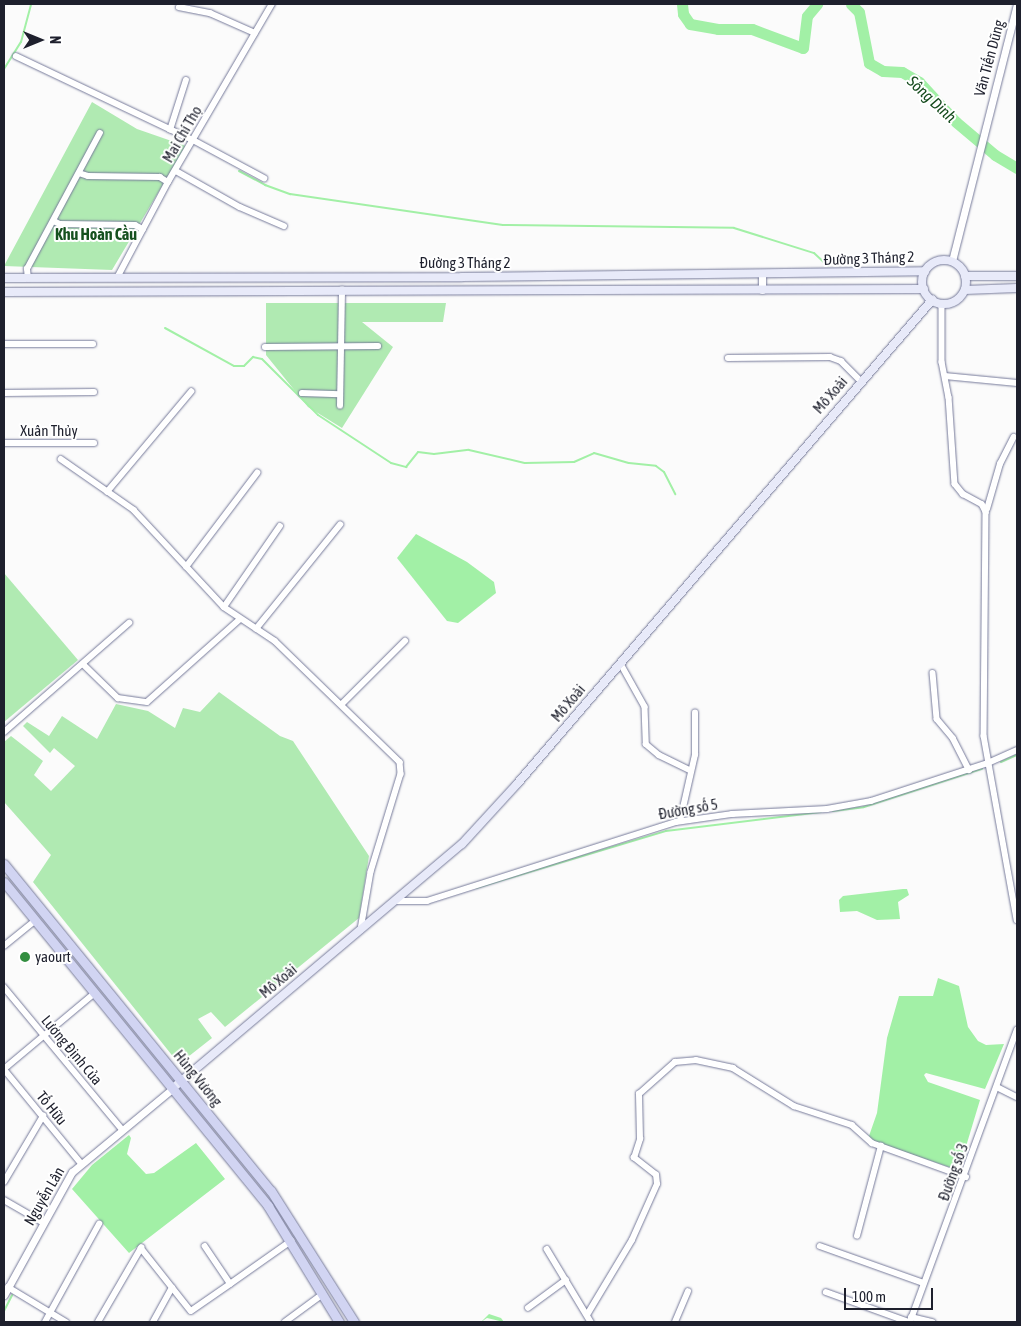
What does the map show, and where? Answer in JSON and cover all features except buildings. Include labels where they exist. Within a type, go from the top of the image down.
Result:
[{"type":"main road","points":[[936,261],[952,261],[965,276],[965,290],[955,301],[942,304],[932,300],[924,289],[925,271],[936,261]]},
{"type":"main road","name":"Đường 3 Tháng 2","points":[[4,278],[219,276],[462,277],[925,271]]},
{"type":"main road","points":[[965,276],[1017,276]]},
{"type":"main road","points":[[965,290],[1017,288]]},
{"type":"main road","name":"Đường 3 Tháng 2","points":[[4,292],[924,289]]},
{"type":"main road","name":"Mô Xoài","points":[[173,1088],[398,901],[462,844],[621,664],[932,300]]},
{"type":"main road","name":"Hùng Vương","points":[[4,864],[281,1204],[354,1322]]},
{"type":"main road","name":"Hùng Vương","points":[[4,882],[268,1206],[340,1322]]},
{"type":"street","name":"Mai Chí Thọ","points":[[117,278],[168,182],[272,4]]},
{"type":"street","name":"Văn Tiến Dũng","points":[[952,261],[1017,4]]},
{"type":"street","points":[[179,7],[210,13],[255,33]]},
{"type":"street","points":[[16,56],[193,140],[264,178]]},
{"type":"street","points":[[170,130],[186,80]]},
{"type":"street","points":[[28,278],[27,269],[100,133]]},
{"type":"street","points":[[176,171],[240,207],[284,226]]},
{"type":"street","points":[[79,173],[88,176],[160,177],[168,182]]},
{"type":"street","points":[[54,221],[60,224],[135,225],[142,229]]},
{"type":"street","points":[[762,274],[762,290]]},
{"type":"street","points":[[219,276],[220,291]]},
{"type":"street","points":[[461,290],[462,277]]},
{"type":"street","points":[[340,406],[342,290]]},
{"type":"street","points":[[942,304],[942,362],[956,486],[963,494],[982,504],[986,512]]},
{"type":"street","points":[[4,344],[93,344]]},
{"type":"street","points":[[265,347],[378,346]]},
{"type":"street","points":[[728,358],[830,357],[841,362],[861,381]]},
{"type":"street","points":[[945,376],[1017,383]]},
{"type":"street","points":[[4,392],[94,392]]},
{"type":"street","points":[[107,492],[191,392]]},
{"type":"street","points":[[302,393],[340,394]]},
{"type":"street","points":[[1014,437],[1000,464],[986,512],[987,606],[983,708],[988,763],[1015,895],[1017,920]]},
{"type":"street","name":"Xuân Thủy","points":[[4,443],[94,443]]},
{"type":"street","points":[[61,460],[142,518],[186,568],[224,607],[239,620],[275,641],[400,762],[402,769],[376,851],[361,930]]},
{"type":"street","points":[[186,568],[257,473]]},
{"type":"street","points":[[256,629],[340,525]]},
{"type":"street","points":[[224,607],[280,526]]},
{"type":"street","points":[[83,664],[118,698],[147,702],[239,620]]},
{"type":"street","points":[[4,732],[129,624]]},
{"type":"street","points":[[342,704],[405,641]]},
{"type":"street","points":[[621,664],[645,708],[646,744],[659,755],[690,770]]},
{"type":"street","points":[[933,673],[938,719],[953,738],[969,770]]},
{"type":"street","points":[[680,821],[690,770],[695,755],[695,712]]},
{"type":"street","name":"Đường số 5","points":[[398,901],[428,901],[680,821],[864,803],[969,770],[1017,750]]},
{"type":"street","points":[[4,946],[36,920]]},
{"type":"street","name":"Lương Định Của","points":[[4,987],[122,1129]]},
{"type":"street","points":[[4,1069],[95,993]]},
{"type":"street","name":"Đường số 3","points":[[910,1321],[966,1177],[1017,1030]]},
{"type":"street","points":[[587,1315],[632,1240],[657,1184],[656,1175],[634,1158],[640,1139],[640,1094],[671,1063],[696,1060],[733,1068],[794,1106],[852,1124],[868,1140],[966,1177]]},
{"type":"street","name":"Tố Hữu","points":[[4,1069],[81,1163]]},
{"type":"street","name":"Nguyễn Lân","points":[[4,1295],[72,1172],[173,1088]]},
{"type":"street","points":[[997,1088],[1017,1097]]},
{"type":"street","points":[[4,1182],[43,1116]]},
{"type":"street","points":[[857,1236],[882,1146]]},
{"type":"street","points":[[4,1200],[44,1223]]},
{"type":"street","points":[[45,1322],[99,1224]]},
{"type":"street","points":[[98,1322],[141,1248],[191,1311],[291,1242]]},
{"type":"street","points":[[820,1246],[924,1283]]},
{"type":"street","points":[[205,1247],[230,1284]]},
{"type":"street","points":[[547,1249],[591,1322]]},
{"type":"street","points":[[528,1308],[566,1280]]},
{"type":"street","points":[[8,1287],[66,1322]]},
{"type":"street","points":[[153,1322],[172,1288]]},
{"type":"street","points":[[675,1322],[688,1292]]},
{"type":"street","points":[[826,1292],[910,1321],[932,1322]]},
{"type":"street","points":[[285,1322],[323,1294]]},
{"type":"shaded area","points":[[92,102],[137,129],[186,146],[112,270],[4,266]]},
{"type":"shaded area","points":[[266,303],[446,303],[443,322],[362,322],[393,347],[342,428],[308,407],[266,355]]},
{"type":"shaded area","points":[[416,534],[467,562],[494,582],[496,593],[458,623],[447,621],[397,558]]},
{"type":"shaded area","points":[[4,573],[78,660],[4,722]]},
{"type":"shaded area","points":[[219,692],[280,736],[293,741],[369,856],[359,918],[225,1027],[211,1012],[198,1019],[212,1038],[179,1064],[33,882],[51,855],[4,802],[4,742],[11,736],[43,761],[34,775],[51,791],[75,766],[54,748],[50,753],[23,726],[27,722],[49,736],[62,716],[97,739],[116,704],[148,711],[175,728],[183,708],[200,712]]},
{"type":"shaded area","points":[[907,889],[909,895],[898,902],[900,919],[877,920],[857,911],[840,912],[839,900],[843,896]]},
{"type":"shaded area","points":[[938,978],[959,986],[968,1027],[978,1041],[986,1045],[1004,1044],[985,1089],[926,1073],[924,1075],[928,1082],[980,1100],[961,1163],[952,1168],[874,1142],[869,1136],[877,1113],[887,1038],[899,996],[933,996]]},
{"type":"shaded area","points":[[129,1135],[131,1138],[127,1154],[146,1174],[154,1173],[196,1143],[225,1179],[129,1253],[72,1189],[92,1165]]},
{"type":"shaded area","points":[[489,1314],[501,1318],[504,1322],[487,1318],[481,1322]]},
{"type":"waterway","points":[[4,69],[21,42],[31,4]]},
{"type":"waterway","name":"Sông Dinh","points":[[682,4],[683,14],[690,24],[718,29],[752,29],[803,48],[807,16],[817,4]]},
{"type":"waterway","name":"Sông Dinh","points":[[851,4],[859,12],[869,63],[883,71],[902,72],[919,82],[956,122],[995,155],[1017,168]]},
{"type":"waterway","points":[[239,171],[265,185],[290,194],[503,225],[734,228],[814,253],[828,266]]},
{"type":"waterway","points":[[165,328],[234,366],[244,366],[253,357],[262,359],[318,415],[391,463],[406,467],[418,452],[434,454],[469,450],[525,463],[574,462],[594,453],[629,463],[656,466],[664,472],[675,494]]},
{"type":"waterway","points":[[1001,762],[1017,755]]},
{"type":"waterway","points":[[833,811],[864,807],[982,769]]},
{"type":"waterway","points":[[476,888],[666,831],[821,812]]},
{"type":"waterway","points":[[4,1311],[12,1295]]},
{"type":"place","name":"yaourt","points":[[25,957]]},
{"type":"district","name":"Khu Hoàn Cầu","points":[[96,234]]}]
